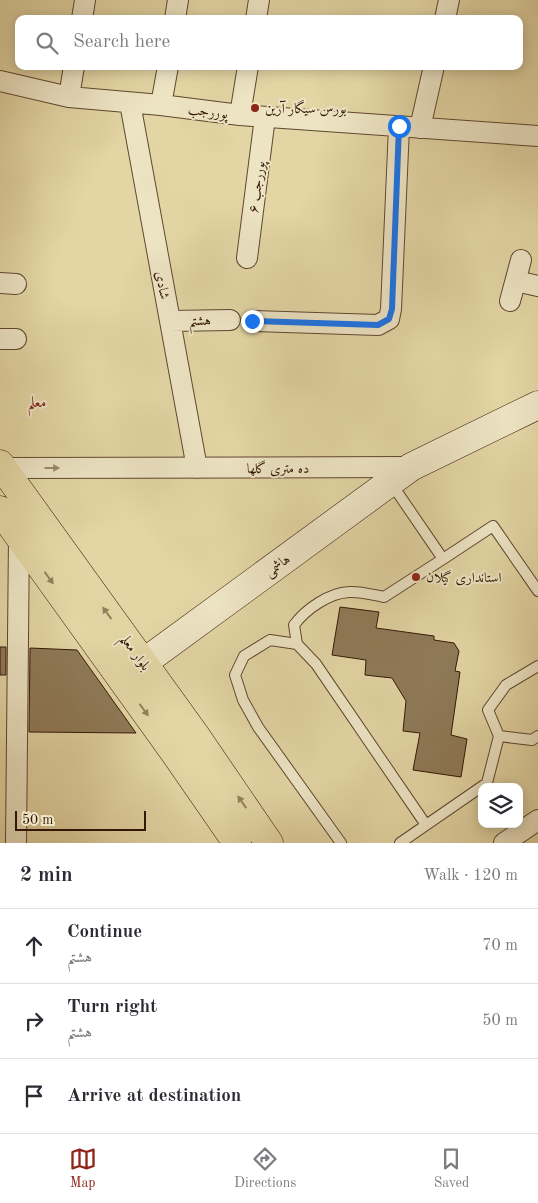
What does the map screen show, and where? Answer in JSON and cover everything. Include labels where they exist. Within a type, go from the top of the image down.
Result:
[{"type":"main road","name":"بلوار معلم","points":[[1,467],[196,736],[269,843]]},
{"type":"main road","name":"بلوار معلم","points":[[0,510],[237,843]]},
{"type":"street","points":[[83,15],[85,0]]},
{"type":"street","points":[[176,15],[178,0]]},
{"type":"street","points":[[257,15],[259,0]]},
{"type":"street","points":[[446,15],[450,0]]},
{"type":"street","points":[[69,97],[73,70]]},
{"type":"street","points":[[161,105],[167,70]]},
{"type":"street","points":[[240,115],[247,70]]},
{"type":"street","points":[[420,128],[433,70]]},
{"type":"street","name":"پوررجب","points":[[0,80],[69,97],[161,105],[240,115],[538,136]]},
{"type":"street","name":"شادی","points":[[130,103],[197,468]]},
{"type":"street","name":"پوررجب ۶","points":[[247,258],[266,117]]},
{"type":"street","points":[[252,321],[378,325],[389,319],[392,309],[399,126]]},
{"type":"street","points":[[510,301],[521,260]]},
{"type":"street","points":[[516,281],[538,286]]},
{"type":"street","name":"هشتم","points":[[170,321],[230,320]]},
{"type":"street","name":"ده متری گلها","points":[[1,467],[197,468],[401,475],[538,405]]},
{"type":"street","name":"هاشمی","points":[[143,663],[401,475]]},
{"type":"street","points":[[16,843],[19,536]]},
{"type":"street","points":[[504,843],[538,820]]},
{"type":"lane","points":[[401,475],[443,559]]},
{"type":"lane","points":[[426,825],[316,664],[297,644],[294,625],[302,615],[334,595],[351,591],[384,597],[492,526],[538,591]]},
{"type":"lane","points":[[297,644],[270,640],[244,656],[235,675],[243,700],[258,727],[342,843]]},
{"type":"lane","points":[[400,843],[486,783],[498,736],[488,710],[506,686],[538,666]]},
{"type":"lane","points":[[498,736],[532,740],[538,736]]},
{"type":"building","points":[[340,607],[379,612],[376,628],[434,636],[434,640],[454,643],[459,651],[455,671],[460,672],[451,735],[467,739],[461,777],[413,770],[420,733],[403,731],[406,701],[392,678],[365,675],[366,660],[332,655]]},
{"type":"building","points":[[0,647],[6,647],[6,675],[0,675]]},
{"type":"building","points":[[30,648],[77,650],[136,733],[29,732]]},
{"type":"place","name":"بورس سیگار آرین","points":[[255,108]]},
{"type":"place","name":"استانداری گیلان","points":[[416,577]]},
{"type":"district","name":"معلم","points":[[37,402]]},
{"type":"route","points":[[252,321],[378,325],[389,319],[392,309],[399,126]]}]
